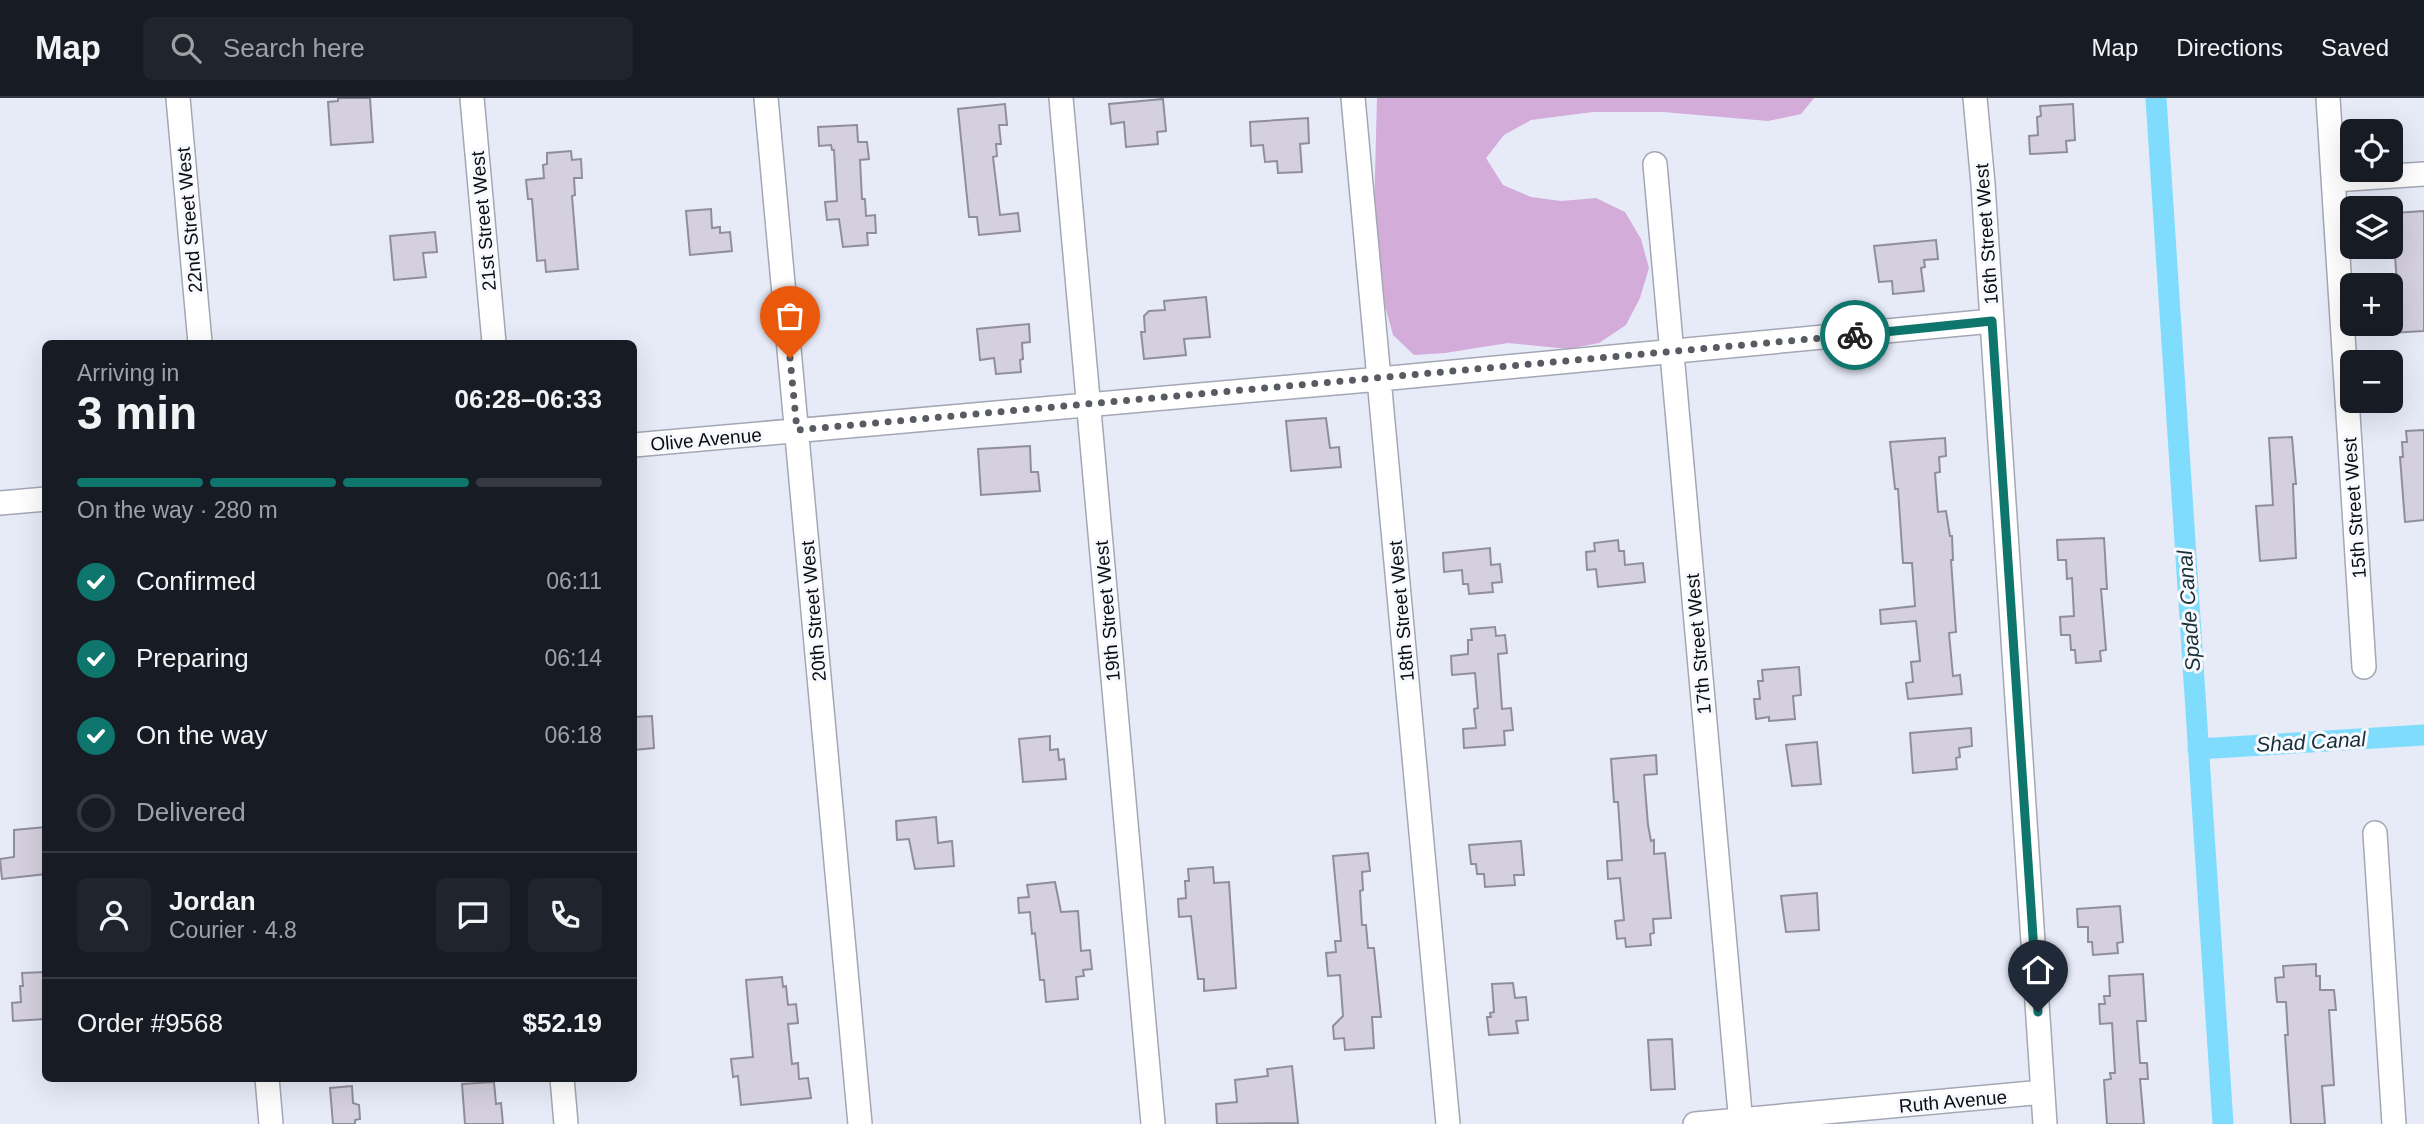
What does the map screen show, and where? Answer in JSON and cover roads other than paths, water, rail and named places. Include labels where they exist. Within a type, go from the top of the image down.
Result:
[{"type":"street","name":"22nd Street West","points":[[178,98],[200,340]]},
{"type":"street","name":"21st Street West","points":[[472,98],[494,340]]},
{"type":"street","name":"20th Street West","points":[[766,98],[860,1124]]},
{"type":"street","name":"19th Street West","points":[[1060,98],[1153,1124]]},
{"type":"street","name":"18th Street West","points":[[1353,98],[1448,1124]]},
{"type":"street","name":"16th Street West","points":[[1975,98],[2045,1124]]},
{"type":"street","name":"15th Street West","points":[[2328,98],[2364,667]]},
{"type":"street","name":"17th Street West","points":[[1655,164],[1741,1122]]},
{"type":"street","points":[[2334,180],[2424,174]]},
{"type":"street","name":"Olive Avenue","points":[[637,445],[1380,379],[1992,321]]},
{"type":"street","points":[[0,503],[42,499]]},
{"type":"street","points":[[2375,833],[2394,1124]]},
{"type":"street","points":[[267,1082],[271,1124]]},
{"type":"street","points":[[562,1082],[566,1124]]},
{"type":"street","name":"Ruth Avenue","points":[[1695,1124],[2043,1093]]},
{"type":"waterway","name":"Spade Canal","points":[[2156,98],[2223,1124]]},
{"type":"waterway","name":"Shad Canal","points":[[2198,749],[2424,735]]}]
